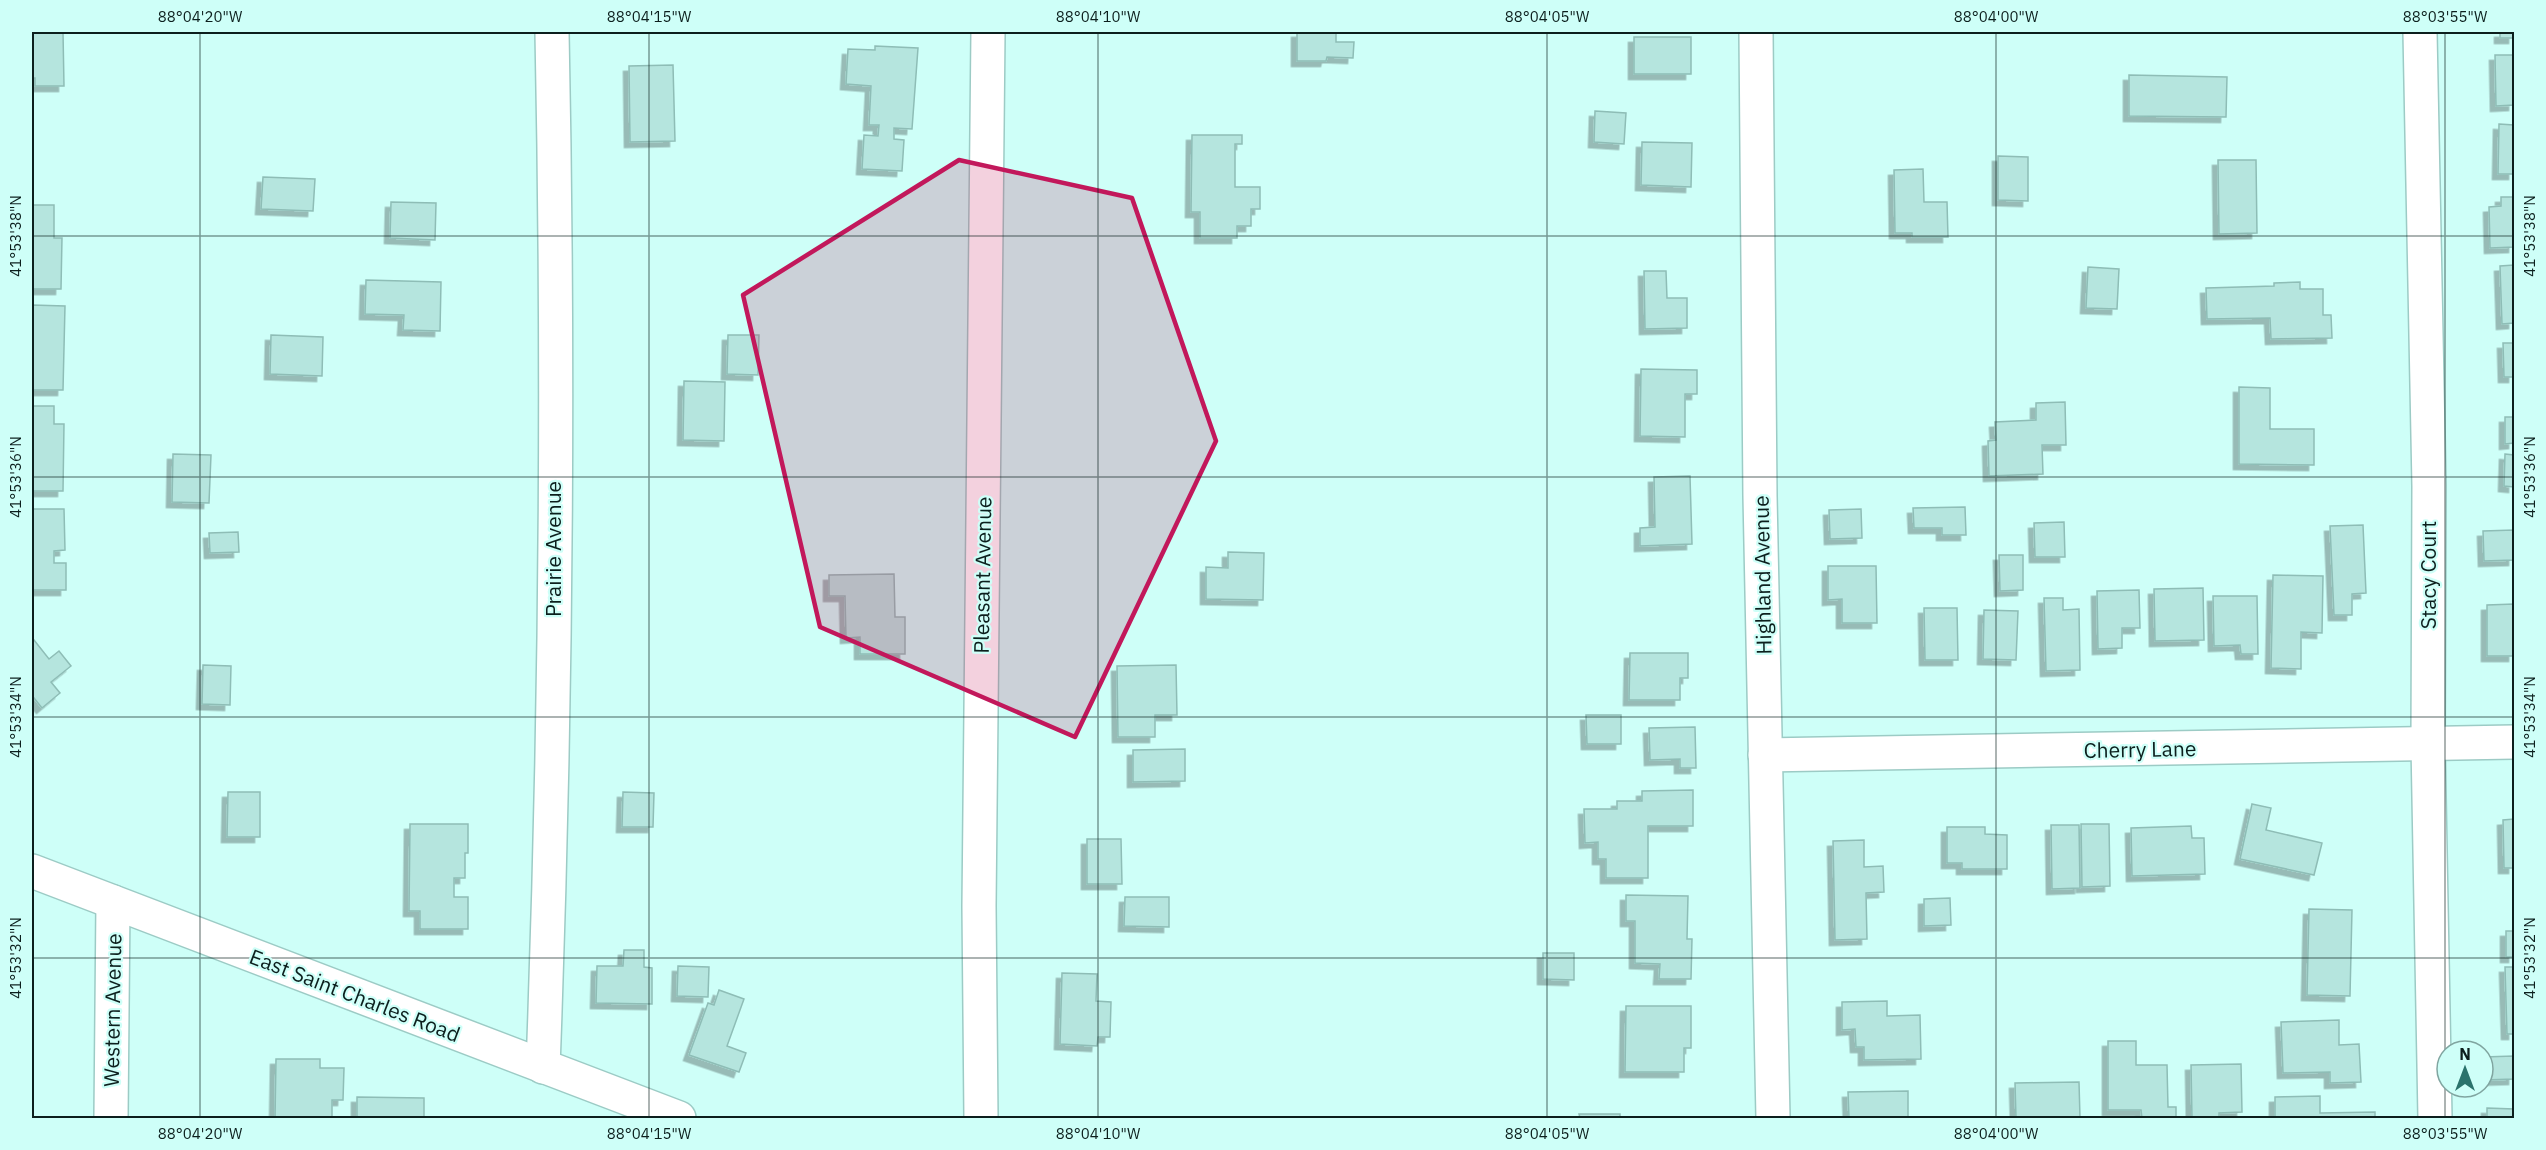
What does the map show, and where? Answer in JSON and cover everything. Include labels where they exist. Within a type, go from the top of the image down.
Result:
[{"type":"street","name":"Prairie Avenue","points":[[543,1067],[551,847],[556,204],[552,32]]},
{"type":"street","name":"Pleasant Avenue","points":[[981,1119],[979,895],[988,32]]},
{"type":"street","name":"Highland Avenue","points":[[1756,32],[1765,755],[1773,1119]]},
{"type":"street","name":"Stacy Court","points":[[2420,32],[2429,486],[2428,744],[2435,1119]]},
{"type":"street","name":"Cherry Lane","points":[[1765,755],[2514,742]]},
{"type":"street","name":"East Saint Charles Road","points":[[32,871],[679,1119]]},
{"type":"street","name":"Western Avenue","points":[[111,1119],[113,902]]},
{"type":"highlighted area","points":[[959,160],[1132,198],[1216,441],[1075,737],[820,627],[743,295]]},
{"type":"building","points":[[32,32],[63,32],[64,86],[35,86],[35,78],[32,78]]},
{"type":"building","points":[[1297,32],[1336,32],[1336,42],[1354,42],[1353,58],[1327,57],[1326,61],[1297,61]]},
{"type":"building","points":[[2500,32],[2514,32],[2514,38],[2500,38]]},
{"type":"building","points":[[1634,37],[1691,37],[1691,74],[1634,74]]},
{"type":"building","points":[[875,46],[918,48],[912,129],[894,128],[894,139],[904,140],[902,171],[862,169],[864,135],[878,136],[879,125],[869,125],[871,86],[846,84],[848,49],[875,50]]},
{"type":"building","points":[[2495,55],[2514,55],[2514,105],[2496,106]]},
{"type":"building","points":[[673,65],[675,141],[630,142],[629,66]]},
{"type":"building","points":[[2129,75],[2227,77],[2226,117],[2129,116]]},
{"type":"building","points":[[1595,111],[1626,113],[1624,144],[1594,142]]},
{"type":"building","points":[[2499,124],[2514,125],[2514,174],[2498,174]]},
{"type":"building","points":[[1192,135],[1242,135],[1242,144],[1235,144],[1235,187],[1260,187],[1260,209],[1251,209],[1251,226],[1237,226],[1237,238],[1200,238],[1200,212],[1191,212]]},
{"type":"building","points":[[1642,142],[1692,143],[1691,187],[1641,185]]},
{"type":"building","points":[[1998,156],[2028,157],[2028,201],[1998,200]]},
{"type":"building","points":[[2218,160],[2256,160],[2257,233],[2219,234]]},
{"type":"building","points":[[1923,169],[1924,202],[1947,202],[1948,237],[1912,237],[1912,233],[1895,233],[1894,170]]},
{"type":"building","points":[[263,177],[315,179],[313,211],[261,209]]},
{"type":"building","points":[[2501,197],[2514,197],[2514,247],[2490,248],[2489,207],[2501,206]]},
{"type":"building","points":[[391,202],[436,203],[435,240],[390,238]]},
{"type":"building","points":[[32,205],[54,205],[54,238],[62,238],[61,289],[32,289]]},
{"type":"building","points":[[2514,265],[2514,323],[2502,324],[2500,266]]},
{"type":"building","points":[[2088,267],[2119,269],[2117,309],[2086,308]]},
{"type":"building","points":[[1644,271],[1666,271],[1667,298],[1687,298],[1687,328],[1645,329]]},
{"type":"building","points":[[366,280],[441,282],[440,331],[403,330],[404,315],[365,314]]},
{"type":"building","points":[[2300,282],[2300,289],[2323,289],[2323,315],[2331,315],[2332,338],[2271,339],[2270,318],[2207,319],[2206,288],[2274,286],[2274,283]]},
{"type":"building","points":[[32,305],[65,306],[63,390],[32,390]]},
{"type":"building","points":[[271,335],[323,337],[322,376],[270,374]]},
{"type":"building","points":[[728,335],[759,335],[758,375],[727,374]]},
{"type":"building","points":[[2503,343],[2514,343],[2514,377],[2504,377]]},
{"type":"building","points":[[1641,369],[1697,370],[1697,394],[1685,394],[1685,437],[1640,436]]},
{"type":"building","points":[[684,381],[725,382],[724,441],[683,440]]},
{"type":"building","points":[[2239,387],[2270,388],[2270,429],[2314,429],[2314,465],[2239,464]]},
{"type":"building","points":[[2065,402],[2066,445],[2042,445],[2043,474],[1989,476],[1988,441],[1996,440],[1995,422],[2036,420],[2036,403]]},
{"type":"building","points":[[32,406],[54,406],[54,424],[64,424],[63,491],[32,491]]},
{"type":"building","points":[[2505,417],[2514,417],[2514,443],[2505,444]]},
{"type":"building","points":[[173,454],[211,455],[209,503],[172,502]]},
{"type":"building","points":[[2505,454],[2514,455],[2514,487],[2504,486]]},
{"type":"building","points":[[1690,476],[1692,544],[1640,546],[1640,528],[1655,527],[1654,477]]},
{"type":"building","points":[[1965,507],[1966,535],[1942,535],[1942,528],[1914,528],[1913,508]]},
{"type":"building","points":[[32,509],[64,509],[65,550],[54,551],[54,563],[66,563],[66,590],[33,590]]},
{"type":"building","points":[[1861,509],[1862,538],[1830,539],[1829,510]]},
{"type":"building","points":[[2064,522],[2065,557],[2035,557],[2034,523]]},
{"type":"building","points":[[2363,525],[2366,593],[2352,594],[2352,615],[2334,615],[2330,526]]},
{"type":"building","points":[[2514,530],[2514,560],[2484,561],[2483,531]]},
{"type":"building","points":[[238,532],[239,552],[210,553],[209,533]]},
{"type":"building","points":[[1228,552],[1264,553],[1263,600],[1206,599],[1206,567],[1228,568]]},
{"type":"building","points":[[1999,555],[2023,555],[2023,590],[2000,591]]},
{"type":"building","points":[[1828,566],[1876,566],[1877,623],[1842,623],[1842,599],[1828,600]]},
{"type":"building","points":[[894,574],[895,617],[905,617],[905,654],[860,654],[860,637],[846,638],[845,596],[829,596],[829,575]]},
{"type":"building","points":[[2273,575],[2323,576],[2322,633],[2301,632],[2301,669],[2271,668]]},
{"type":"building","points":[[2203,588],[2204,640],[2155,641],[2154,589]]},
{"type":"building","points":[[2139,590],[2140,628],[2122,628],[2122,648],[2098,649],[2097,591]]},
{"type":"building","points":[[2213,596],[2257,596],[2258,654],[2241,654],[2240,645],[2214,646]]},
{"type":"building","points":[[2044,598],[2063,598],[2063,610],[2079,609],[2080,670],[2046,671]]},
{"type":"building","points":[[2514,604],[2514,656],[2487,656],[2487,605]]},
{"type":"building","points":[[1924,608],[1957,608],[1958,660],[1925,660]]},
{"type":"building","points":[[1984,610],[2018,611],[2016,660],[1983,659]]},
{"type":"building","points":[[34,640],[49,659],[59,651],[71,666],[51,682],[60,693],[42,708],[34,698],[32,699],[32,641]]},
{"type":"building","points":[[1630,653],[1688,653],[1688,678],[1680,678],[1680,700],[1629,700]]},
{"type":"building","points":[[203,665],[231,666],[230,705],[202,704]]},
{"type":"building","points":[[1176,665],[1177,715],[1155,715],[1155,737],[1118,737],[1117,666]]},
{"type":"building","points":[[1586,715],[1621,715],[1621,744],[1587,744]]},
{"type":"building","points":[[1695,727],[1696,768],[1680,768],[1680,759],[1650,760],[1649,728]]},
{"type":"building","points":[[1185,749],[1185,781],[1133,782],[1133,750]]},
{"type":"building","points":[[1693,790],[1693,826],[1648,826],[1648,878],[1606,878],[1606,859],[1598,859],[1598,842],[1585,843],[1584,809],[1617,809],[1617,801],[1642,801],[1642,791]]},
{"type":"building","points":[[228,792],[260,792],[260,837],[227,837]]},
{"type":"building","points":[[623,792],[654,793],[653,827],[622,827]]},
{"type":"building","points":[[2252,804],[2271,808],[2266,830],[2322,843],[2314,875],[2240,859]]},
{"type":"building","points":[[2514,819],[2514,868],[2504,868],[2503,820]]},
{"type":"building","points":[[410,824],[468,824],[465,878],[454,878],[454,897],[468,897],[468,929],[420,929],[420,911],[409,911]]},
{"type":"building","points":[[2081,824],[2109,824],[2110,886],[2082,887]]},
{"type":"building","points":[[2051,825],[2079,825],[2080,888],[2052,889]]},
{"type":"building","points":[[2191,826],[2192,838],[2204,838],[2205,874],[2132,876],[2131,828]]},
{"type":"building","points":[[1947,827],[1985,827],[1985,834],[2007,835],[2007,869],[1962,869],[1962,863],[1947,863]]},
{"type":"building","points":[[1087,839],[1121,839],[1122,884],[1087,884]]},
{"type":"building","points":[[1864,840],[1864,867],[1883,866],[1884,892],[1866,893],[1867,939],[1835,940],[1833,841]]},
{"type":"building","points":[[1626,895],[1688,896],[1687,939],[1692,939],[1691,979],[1659,979],[1660,964],[1635,963],[1635,921],[1626,921]]},
{"type":"building","points":[[1125,897],[1169,897],[1169,927],[1124,926]]},
{"type":"building","points":[[1950,898],[1951,925],[1924,926],[1924,899]]},
{"type":"building","points":[[2309,909],[2352,910],[2350,996],[2307,995]]},
{"type":"building","points":[[2506,931],[2514,931],[2514,957],[2506,957]]},
{"type":"building","points":[[624,950],[644,950],[644,967],[652,968],[652,1004],[596,1003],[597,966],[623,966]]},
{"type":"building","points":[[1543,953],[1574,953],[1574,980],[1543,979]]},
{"type":"building","points":[[678,966],[709,967],[708,997],[677,996]]},
{"type":"building","points":[[2505,967],[2514,967],[2514,1034],[2507,1034]]},
{"type":"building","points":[[1062,973],[1097,974],[1096,1001],[1111,1002],[1110,1037],[1098,1037],[1097,1046],[1060,1044]]},
{"type":"building","points":[[719,990],[744,999],[727,1046],[746,1053],[739,1072],[689,1055],[708,1003],[714,1005]]},
{"type":"building","points":[[1887,1001],[1887,1016],[1920,1015],[1921,1059],[1864,1060],[1864,1047],[1856,1047],[1855,1029],[1842,1030],[1842,1002]]},
{"type":"building","points":[[1626,1006],[1691,1006],[1691,1048],[1684,1048],[1684,1072],[1625,1072]]},
{"type":"building","points":[[2339,1020],[2339,1045],[2359,1044],[2361,1082],[2330,1083],[2330,1072],[2283,1073],[2281,1022]]},
{"type":"building","points":[[2108,1041],[2136,1041],[2136,1065],[2167,1065],[2168,1107],[2176,1107],[2176,1118],[2142,1118],[2141,1110],[2108,1110]]},
{"type":"building","points":[[2514,1056],[2514,1079],[2495,1080],[2495,1057]]},
{"type":"building","points":[[276,1059],[320,1059],[320,1068],[344,1068],[343,1100],[332,1100],[332,1118],[275,1118]]},
{"type":"building","points":[[2241,1064],[2242,1112],[2219,1113],[2219,1118],[2192,1118],[2191,1065]]},
{"type":"building","points":[[2079,1082],[2080,1118],[2016,1118],[2015,1083]]},
{"type":"building","points":[[1908,1091],[1908,1118],[1849,1118],[1848,1092]]},
{"type":"building","points":[[2320,1096],[2320,1113],[2375,1112],[2375,1118],[2275,1118],[2275,1097]]},
{"type":"building","points":[[357,1097],[424,1098],[424,1118],[357,1118]]},
{"type":"building","points":[[2487,1108],[2514,1109],[2514,1118],[2487,1118]]},
{"type":"building","points":[[1579,1114],[1620,1114],[1620,1118],[1580,1118]]}]
